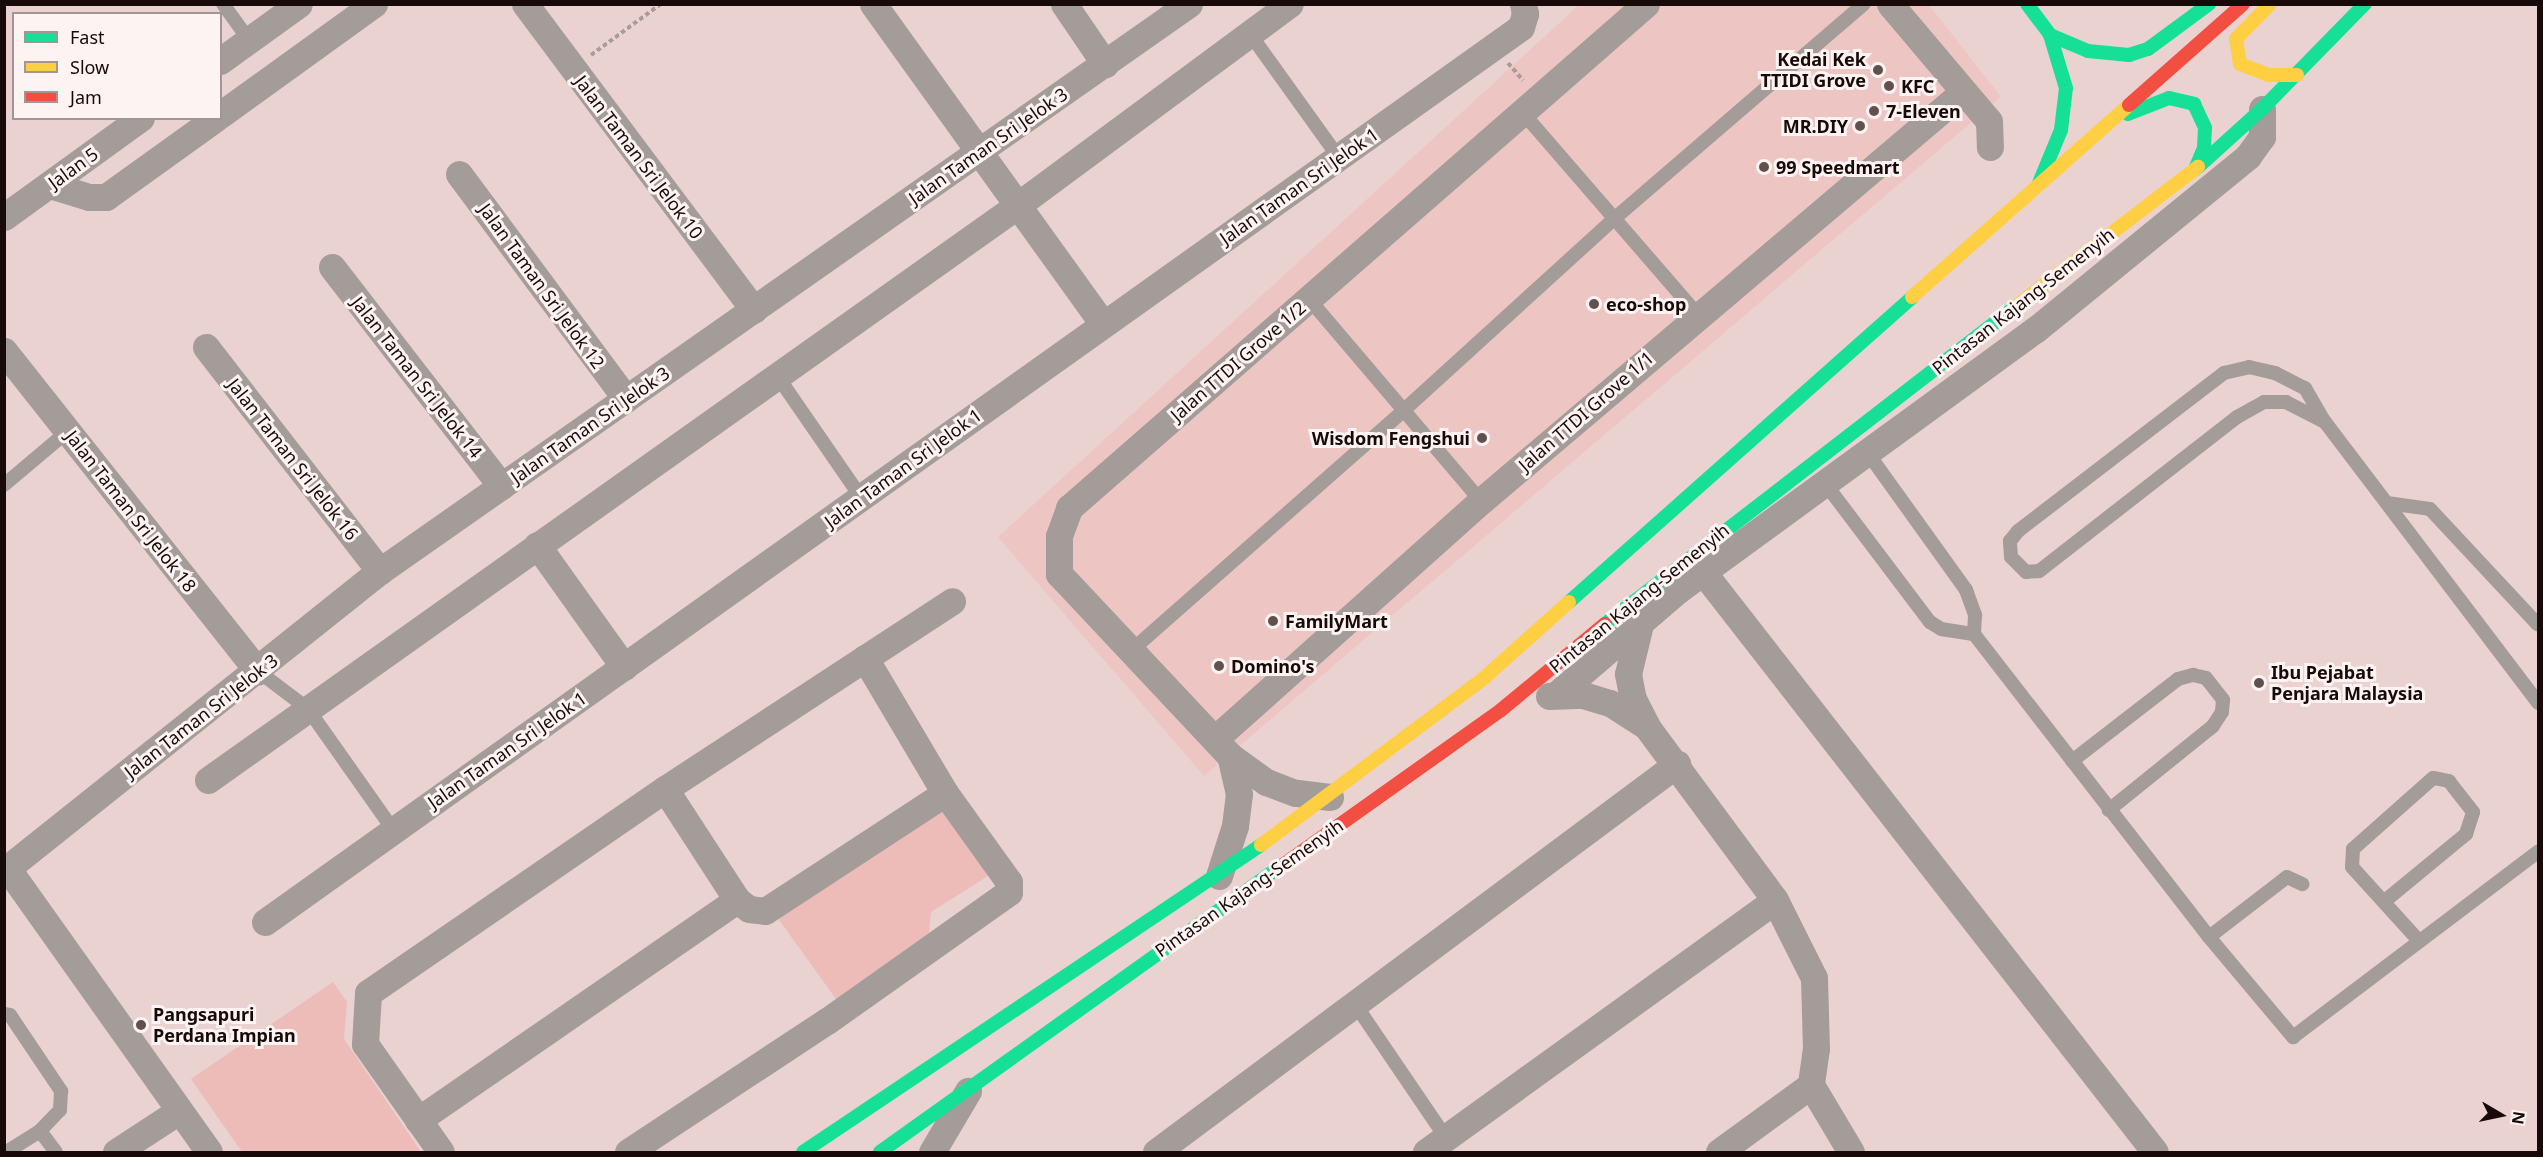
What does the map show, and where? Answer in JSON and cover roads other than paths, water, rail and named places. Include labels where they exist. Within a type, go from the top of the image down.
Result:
[{"type":"main road","points":[[2027,4],[2050,35],[2066,88],[2066,109],[2039,183]]},
{"type":"main road","points":[[2050,35],[2088,51],[2129,55],[2148,49],[2209,4]]},
{"type":"main road","name":"Pintasan Kajang-Semenyih","points":[[803,1152],[1219,876],[1330,797],[1484,678],[2243,4]]},
{"type":"main road","points":[[2270,4],[2236,39],[2240,63],[2260,74],[2297,75]]},
{"type":"main road","name":"Pintasan Kajang-Semenyih","points":[[880,1152],[971,1085],[1501,710],[1668,572],[2195,169],[2262,109],[2365,4]]},
{"type":"main road","points":[[2094,135],[2141,106],[2182,99],[2202,113],[2205,128],[2204,148],[2195,169]]},
{"type":"street","points":[[222,60],[299,4]]},
{"type":"street","points":[[222,114],[374,4]]},
{"type":"street","name":"Jalan Taman Sri Jelok 10","points":[[525,4],[753,310]]},
{"type":"street","points":[[873,4],[977,153],[1018,205],[1103,324]]},
{"type":"street","points":[[1064,4],[1105,64]]},
{"type":"street","name":"Jalan Taman Sri Jelok 3","points":[[6,870],[380,572],[1189,4]]},
{"type":"street","points":[[208,780],[776,374],[1018,205],[1290,4]]},
{"type":"street","name":"Jalan Taman Sri Jelok 1","points":[[265,922],[1521,27],[1526,15],[1523,4]]},
{"type":"street","name":"Jalan TTDI Grove 1/2","points":[[1330,797],[1295,793],[1266,782],[1223,747],[1059,574],[1059,536],[1069,508],[1646,4]]},
{"type":"street","points":[[1890,4],[1962,93],[1989,121],[1990,147]]},
{"type":"street","name":"Jalan TTDI Grove 1/1","points":[[1223,747],[1481,501],[1962,93]]},
{"type":"street","points":[[1557,694],[1703,572],[2036,330],[2248,156],[2262,137],[2262,109]]},
{"type":"street","name":"Jalan 5","points":[[4,217],[138,120]]},
{"type":"street","points":[[50,185],[89,197],[106,197],[213,120]]},
{"type":"street","name":"Jalan Taman Sri Jelok 12","points":[[459,174],[626,399]]},
{"type":"street","name":"Jalan Taman Sri Jelok 14","points":[[332,267],[501,486]]},
{"type":"street","name":"Jalan Taman Sri Jelok 16","points":[[206,347],[380,572]]},
{"type":"street","name":"Jalan Taman Sri Jelok 18","points":[[4,351],[258,671]]},
{"type":"street","points":[[537,545],[624,667]]},
{"type":"street","points":[[1703,572],[2155,1152]]},
{"type":"street","points":[[441,1152],[365,1044],[368,993],[664,789],[952,601]]},
{"type":"street","points":[[1641,623],[1628,674],[1633,699],[1647,727],[1677,764],[1775,900],[1806,958],[1817,995],[1816,1048],[1811,1085],[1851,1152]]},
{"type":"street","points":[[628,1152],[826,1022],[1009,892],[1009,882],[945,793],[865,658]]},
{"type":"street","points":[[1501,710],[1557,694],[1583,695],[1610,703],[1647,727]]},
{"type":"street","points":[[1219,876],[1235,826],[1239,794],[1223,747]]},
{"type":"street","points":[[1156,1152],[1677,764]]},
{"type":"street","points":[[664,789],[736,900],[749,909],[765,911],[945,793]]},
{"type":"street","points":[[6,870],[209,1152]]},
{"type":"street","points":[[418,1120],[736,900]]},
{"type":"street","points":[[1436,1145],[1775,900]]},
{"type":"street","points":[[932,1152],[971,1085]]},
{"type":"street","points":[[1719,1152],[1811,1085]]},
{"type":"street","points":[[116,1152],[178,1111]]},
{"type":"lane","points":[[223,4],[249,40]]},
{"type":"lane","points":[[1132,650],[1404,410],[1615,218],[1864,4]]},
{"type":"lane","points":[[1250,34],[1339,158]]},
{"type":"lane","points":[[1531,106],[1615,218],[1698,315]]},
{"type":"lane","points":[[1309,299],[1481,501]]},
{"type":"lane","points":[[2325,422],[2286,402],[2264,402],[2236,417],[2039,571],[2026,572],[2012,557],[2010,541],[2018,531],[2224,373],[2249,367],[2275,373],[2305,388],[2325,422],[2538,703]]},
{"type":"lane","points":[[776,374],[861,497]]},
{"type":"lane","points":[[4,486],[68,431]]},
{"type":"lane","points":[[1867,452],[1966,590],[1976,615],[1974,634],[2209,937],[2293,1037],[2538,852]]},
{"type":"lane","points":[[1824,482],[1930,622],[1941,629],[1974,634]]},
{"type":"lane","points":[[2387,503],[2430,509],[2538,626]]},
{"type":"lane","points":[[258,671],[308,709],[394,831]]},
{"type":"lane","points":[[2072,761],[2178,679],[2193,675],[2206,678],[2223,700],[2222,712],[2213,726],[2109,810]]},
{"type":"lane","points":[[2386,900],[2466,834],[2472,812],[2449,781],[2433,778],[2353,849],[2352,867],[2386,900],[2419,941]]},
{"type":"lane","points":[[2209,937],[2286,877],[2302,884]]},
{"type":"lane","points":[[1355,1004],[1436,1145]]},
{"type":"lane","points":[[4,1014],[10,1015],[61,1091],[60,1110],[40,1131],[7,1152]]},
{"type":"lane","points":[[40,1131],[56,1152]]},
{"type":"place","name":"Kedai Kek TTIDI Grove","points":[[1878,70]]},
{"type":"place","name":"KFC","points":[[1889,86]]},
{"type":"place","name":"7-Eleven","points":[[1874,111]]},
{"type":"place","name":"MR.DIY","points":[[1860,126]]},
{"type":"place","name":"99 Speedmart","points":[[1764,167]]},
{"type":"place","name":"eco-shop","points":[[1594,304]]},
{"type":"place","name":"Wisdom Fengshui","points":[[1482,438]]},
{"type":"place","name":"FamilyMart","points":[[1273,621]]},
{"type":"place","name":"Domino's","points":[[1219,666]]},
{"type":"place","name":"Ibu Pejabat Penjara Malaysia","points":[[2259,683]]},
{"type":"place","name":"Pangsapuri Perdana Impian","points":[[141,1025]]}]
